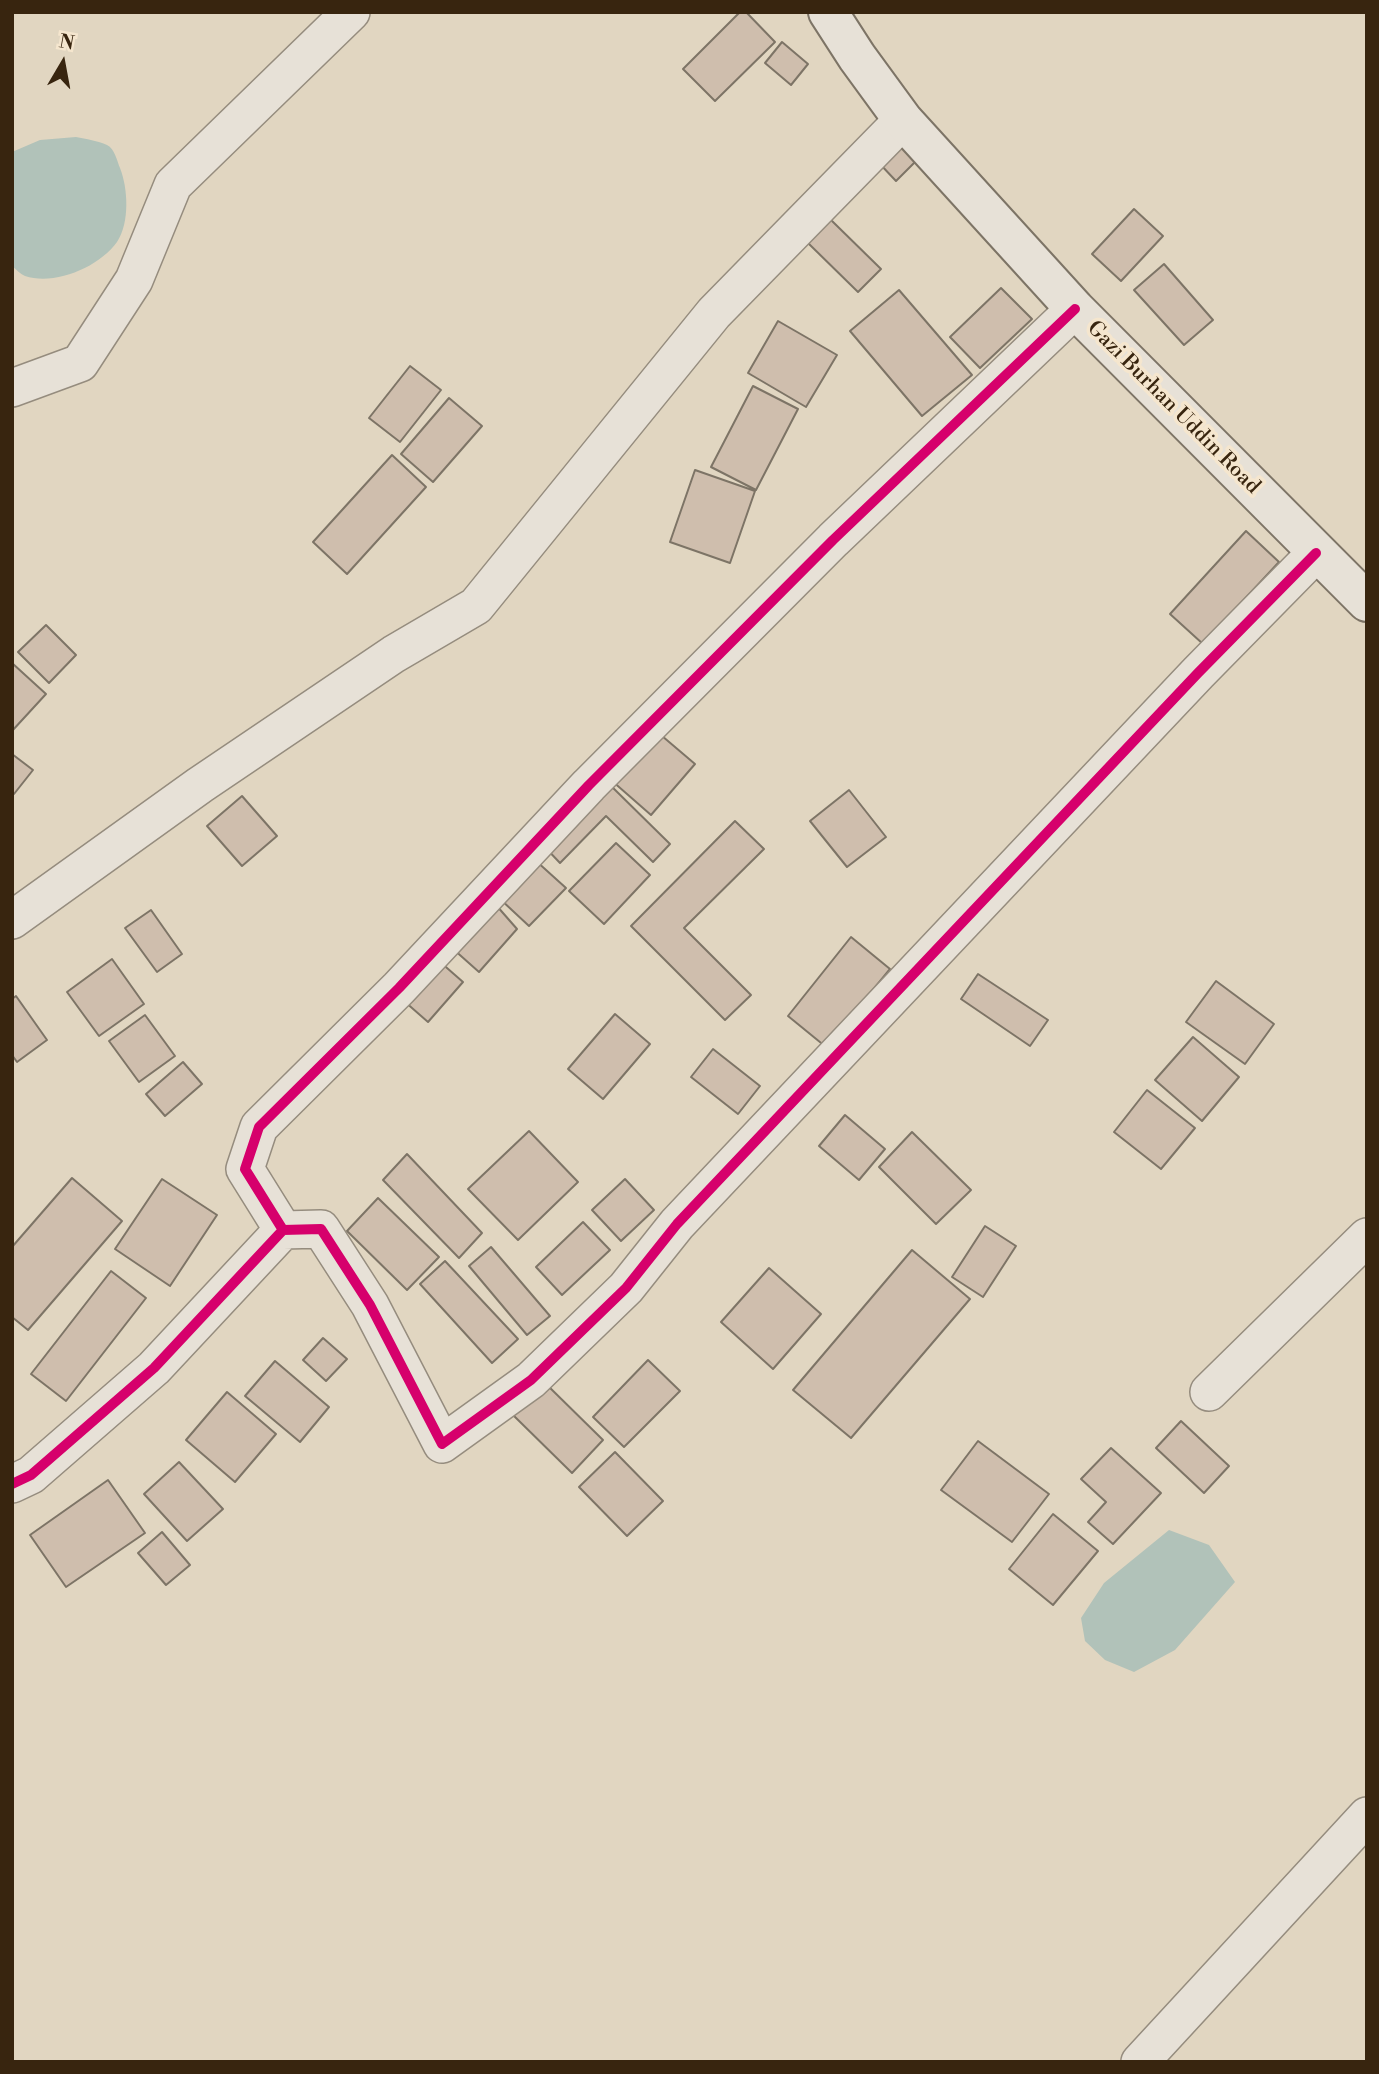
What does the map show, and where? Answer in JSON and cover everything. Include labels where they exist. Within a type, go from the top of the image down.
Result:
[{"type":"street","points":[[12,388],[80,363],[134,280],[173,185],[351,12]]},
{"type":"street","name":"Gazi Burhan Uddin Road","points":[[828,12],[903,120],[1074,309],[1367,602]]},
{"type":"street","points":[[12,920],[200,785],[394,654],[476,606],[714,313],[903,120]]},
{"type":"street","points":[[283,1230],[245,1169],[259,1127],[399,988],[589,785],[833,540],[1074,309]]},
{"type":"street","points":[[12,1484],[31,1475],[154,1368],[283,1230],[321,1229],[370,1305],[442,1444],[531,1380],[626,1288],[677,1224],[1179,693],[1316,553]]},
{"type":"street","points":[[1209,1392],[1367,1237]]},
{"type":"street","points":[[1140,2062],[1367,1816]]},
{"type":"shaded area","points":[[76,137],[107,145],[115,155],[123,176],[126,195],[126,216],[121,234],[109,251],[76,272],[50,278],[25,276],[12,266],[12,152],[40,140]]},
{"type":"shaded area","points":[[1169,1530],[1209,1545],[1235,1582],[1175,1650],[1134,1672],[1105,1660],[1085,1641],[1081,1618],[1104,1583]]},
{"type":"building","points":[[740,12],[746,12],[775,42],[715,101],[683,69]]},
{"type":"building","points":[[782,42],[808,64],[791,85],[765,63]]},
{"type":"building","points":[[904,138],[922,155],[896,181],[879,163]]},
{"type":"building","points":[[1134,209],[1163,236],[1121,281],[1092,254]]},
{"type":"building","points":[[830,219],[881,269],[858,292],[807,242]]},
{"type":"building","points":[[1164,264],[1213,320],[1184,345],[1134,290]]},
{"type":"building","points":[[1001,288],[1032,319],[980,368],[950,337]]},
{"type":"building","points":[[899,290],[972,375],[922,416],[850,331]]},
{"type":"building","points":[[778,321],[837,355],[806,407],[748,373]]},
{"type":"building","points":[[410,366],[441,390],[400,442],[369,418]]},
{"type":"building","points":[[753,386],[798,409],[756,490],[711,467]]},
{"type":"building","points":[[449,398],[482,426],[433,482],[401,454]]},
{"type":"building","points":[[392,455],[426,487],[347,574],[313,542]]},
{"type":"building","points":[[695,470],[755,491],[730,563],[670,542]]},
{"type":"building","points":[[1246,531],[1279,562],[1203,644],[1170,614]]},
{"type":"building","points":[[46,625],[76,655],[49,683],[18,652]]},
{"type":"building","points":[[12,663],[46,694],[12,731]]},
{"type":"building","points":[[655,730],[695,764],[651,815],[611,780]]},
{"type":"building","points":[[12,754],[33,770],[14,794],[12,792]]},
{"type":"building","points":[[605,780],[670,844],[653,862],[606,816],[560,863],[542,844]]},
{"type":"building","points":[[849,790],[886,837],[847,867],[810,821]]},
{"type":"building","points":[[242,796],[277,836],[242,866],[207,826]]},
{"type":"building","points":[[735,821],[764,849],[684,928],[751,995],[725,1020],[631,926]]},
{"type":"building","points":[[616,843],[650,875],[604,924],[569,891]]},
{"type":"building","points":[[535,860],[566,888],[529,926],[499,898]]},
{"type":"building","points":[[496,905],[517,929],[479,972],[452,948]]},
{"type":"building","points":[[151,910],[182,954],[157,972],[125,928]]},
{"type":"building","points":[[851,937],[890,969],[826,1047],[788,1016]]},
{"type":"building","points":[[112,959],[144,1004],[99,1036],[67,992]]},
{"type":"building","points":[[439,961],[463,982],[428,1022],[404,1001]]},
{"type":"building","points":[[978,974],[1048,1020],[1030,1046],[961,999]]},
{"type":"building","points":[[1216,981],[1274,1024],[1245,1064],[1186,1022]]},
{"type":"building","points":[[16,996],[47,1040],[17,1062],[12,1055],[12,999]]},
{"type":"building","points":[[615,1014],[650,1044],[603,1099],[568,1069]]},
{"type":"building","points":[[145,1015],[175,1056],[139,1082],[109,1041]]},
{"type":"building","points":[[1193,1037],[1239,1077],[1202,1121],[1155,1080]]},
{"type":"building","points":[[713,1049],[760,1086],[738,1114],[691,1077]]},
{"type":"building","points":[[183,1062],[202,1084],[165,1116],[146,1094]]},
{"type":"building","points":[[1147,1090],[1195,1128],[1161,1169],[1114,1132]]},
{"type":"building","points":[[845,1115],[885,1149],[859,1180],[819,1146]]},
{"type":"building","points":[[529,1131],[578,1182],[518,1240],[468,1189]]},
{"type":"building","points":[[912,1132],[971,1190],[936,1224],[879,1167]]},
{"type":"building","points":[[407,1154],[482,1233],[459,1258],[383,1180]]},
{"type":"building","points":[[72,1178],[122,1221],[28,1330],[12,1317],[12,1247]]},
{"type":"building","points":[[162,1179],[217,1215],[170,1286],[115,1249]]},
{"type":"building","points":[[625,1179],[654,1210],[621,1241],[592,1210]]},
{"type":"building","points":[[378,1198],[439,1257],[407,1290],[347,1231]]},
{"type":"building","points":[[583,1222],[610,1250],[562,1295],[536,1267]]},
{"type":"building","points":[[985,1226],[1016,1246],[983,1297],[952,1277]]},
{"type":"building","points":[[491,1247],[550,1316],[527,1335],[469,1266]]},
{"type":"building","points":[[912,1250],[970,1299],[851,1438],[793,1390]]},
{"type":"building","points":[[445,1261],[518,1339],[492,1363],[420,1284]]},
{"type":"building","points":[[769,1268],[821,1314],[773,1369],[721,1322]]},
{"type":"building","points":[[111,1271],[146,1298],[66,1401],[31,1374]]},
{"type":"building","points":[[323,1338],[347,1359],[326,1381],[303,1360]]},
{"type":"building","points":[[648,1360],[680,1391],[624,1447],[593,1417]]},
{"type":"building","points":[[275,1361],[329,1407],[300,1442],[245,1396]]},
{"type":"building","points":[[543,1381],[603,1440],[572,1473],[512,1414]]},
{"type":"building","points":[[227,1392],[276,1434],[235,1482],[186,1440]]},
{"type":"building","points":[[1181,1421],[1229,1466],[1204,1493],[1156,1448]]},
{"type":"building","points":[[978,1441],[1049,1494],[1012,1542],[941,1490]]},
{"type":"building","points":[[1111,1448],[1161,1493],[1113,1544],[1088,1522],[1106,1502],[1081,1479]]},
{"type":"building","points":[[615,1452],[663,1501],[627,1536],[579,1487]]},
{"type":"building","points":[[179,1462],[223,1509],[187,1541],[144,1494]]},
{"type":"building","points":[[108,1480],[145,1533],[66,1587],[30,1535]]},
{"type":"building","points":[[1053,1514],[1098,1551],[1053,1605],[1009,1569]]},
{"type":"building","points":[[162,1532],[190,1565],[166,1585],[138,1553]]},
{"type":"cycle path","points":[[283,1230],[245,1169],[259,1127],[399,988],[589,785],[833,540],[1075,309]]},
{"type":"cycle path","points":[[12,1484],[31,1475],[154,1368],[283,1230],[321,1229],[370,1305],[442,1444],[531,1380],[626,1288],[677,1224],[1198,673],[1316,553]]}]
